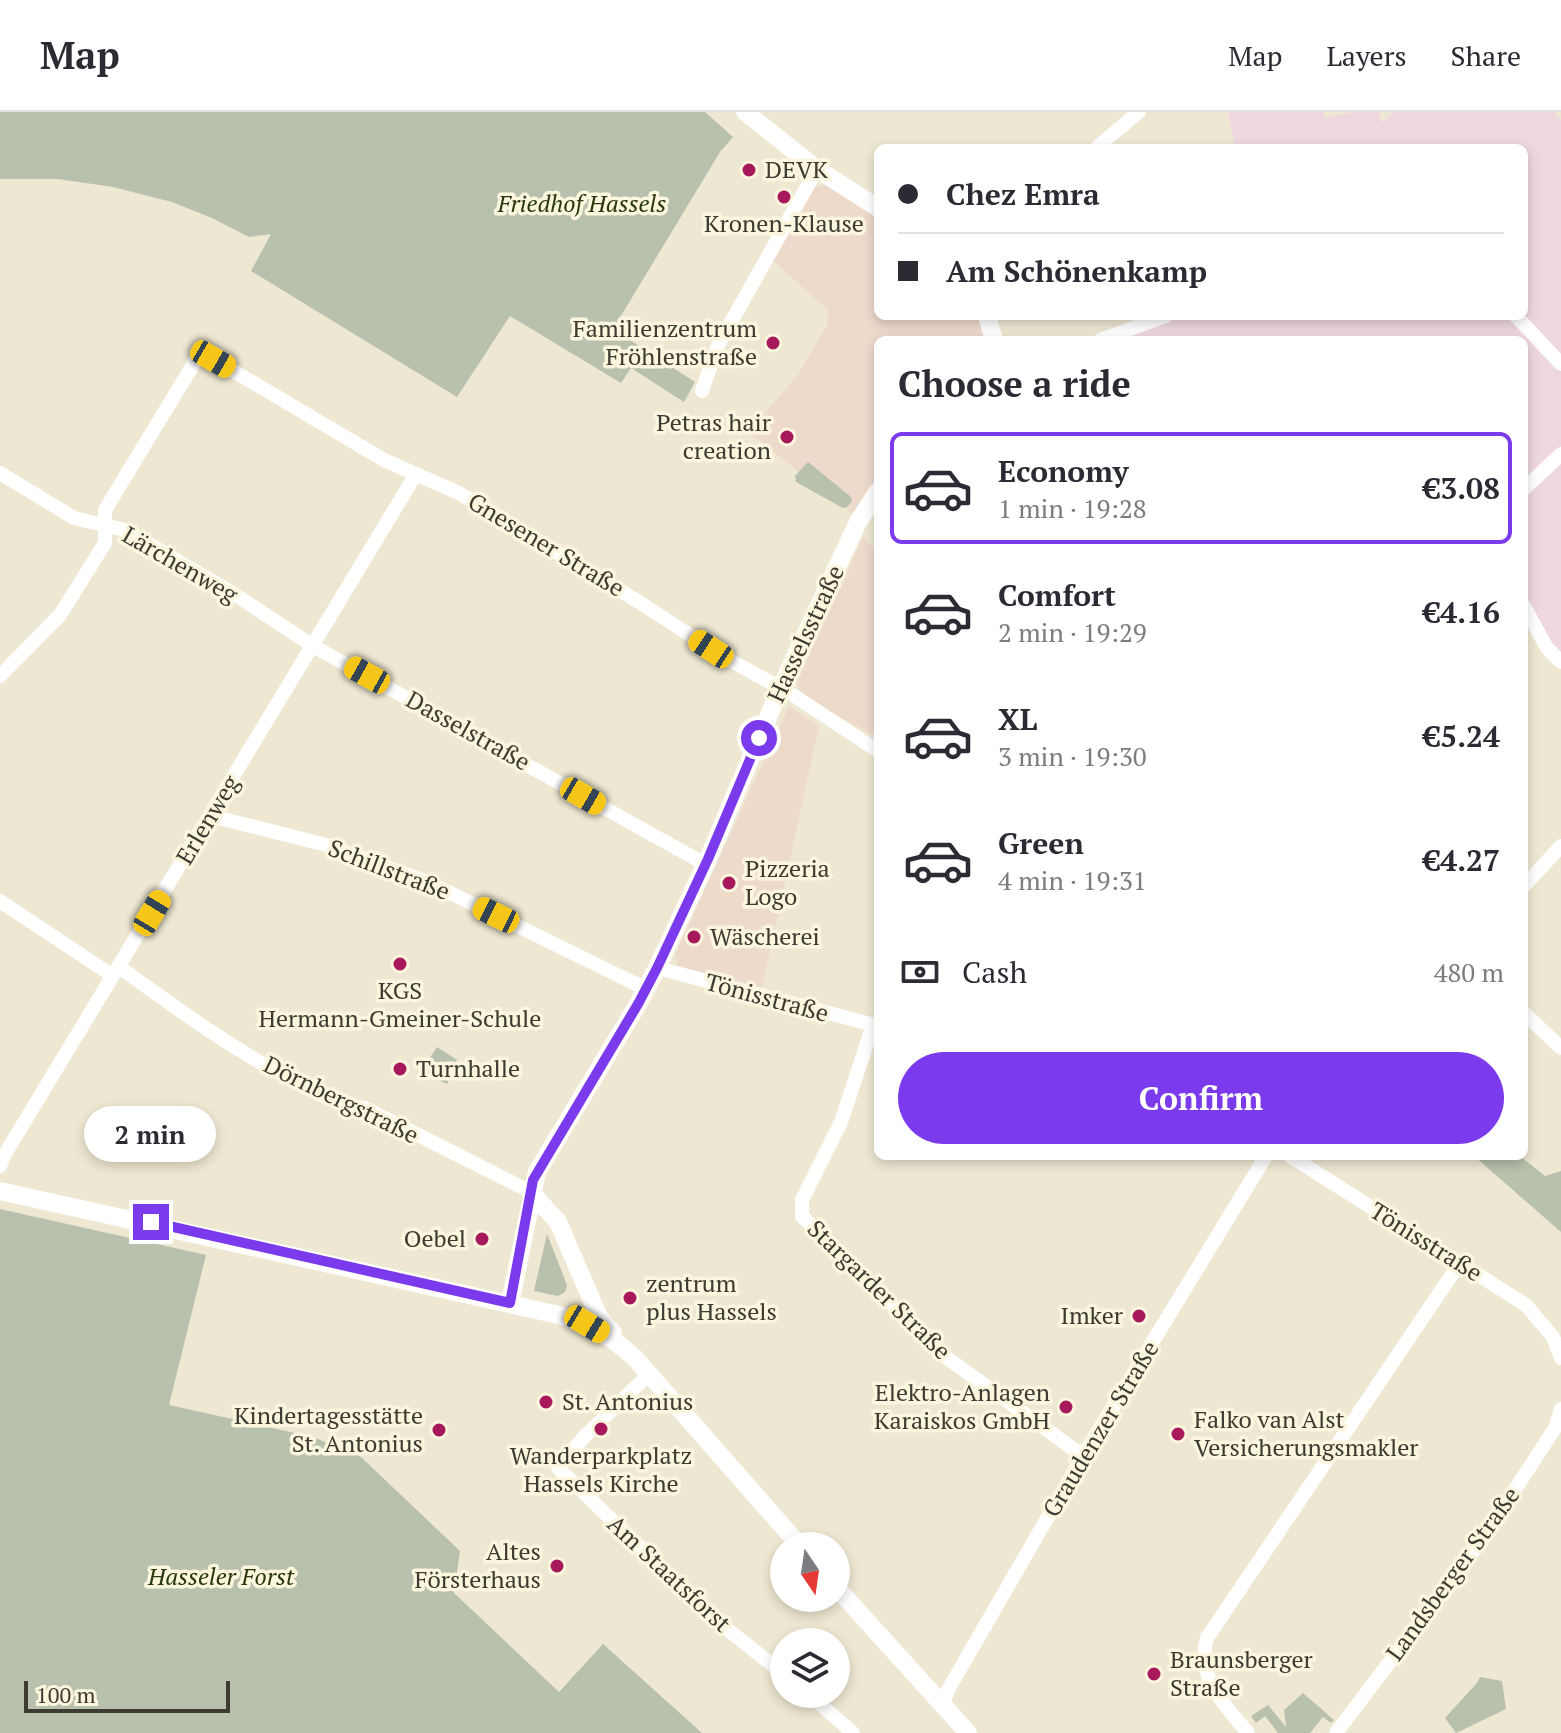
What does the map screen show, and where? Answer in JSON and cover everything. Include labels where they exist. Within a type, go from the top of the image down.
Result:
[{"type":"street","points":[[745,112],[817,169],[874,205]]},
{"type":"street","points":[[1101,144],[1139,112]]},
{"type":"street","points":[[702,391],[717,347],[817,169]]},
{"type":"street","points":[[1111,336],[1155,320]]},
{"type":"street","points":[[1520,320],[1561,364]]},
{"type":"street","name":"Gnesener Straße","points":[[104,525],[105,510],[196,360],[205,356],[384,460],[459,493],[874,748]]},
{"type":"street","points":[[1528,485],[1561,454]]},
{"type":"street","name":"Lärchenweg","points":[[0,473],[74,518],[125,530],[234,594],[313,646]]},
{"type":"street","name":"Erlenweg","points":[[0,1166],[416,474]]},
{"type":"street","name":"Hasselsstraße","points":[[510,1303],[533,1180],[657,968],[780,689],[858,522],[874,497]]},
{"type":"street","points":[[0,676],[60,615],[105,543],[104,525]]},
{"type":"street","points":[[1528,613],[1547,648],[1561,662]]},
{"type":"street","name":"Dasselstraße","points":[[313,646],[705,864]]},
{"type":"street","name":"Schillstraße","points":[[211,816],[323,844],[430,883],[646,989]]},
{"type":"street","points":[[1528,882],[1561,846]]},
{"type":"street","name":"Dörnbergstraße","points":[[0,901],[273,1071],[344,1107],[365,1108],[531,1192]]},
{"type":"street","name":"Tönisstraße","points":[[657,968],[874,1025]]},
{"type":"street","points":[[1528,1017],[1561,1048]]},
{"type":"street","name":"Stargarder Straße","points":[[874,1031],[841,1122],[802,1200],[802,1216],[943,1355],[1083,1456]]},
{"type":"street","name":"Graudenzer Straße","points":[[943,1705],[948,1690],[1083,1456],[1264,1160]]},
{"type":"street","name":"Tönisstraße","points":[[1296,1160],[1526,1305],[1553,1337],[1561,1358]]},
{"type":"street","points":[[542,1163],[552,1214],[599,1317],[613,1333],[617,1343]]},
{"type":"street","points":[[0,1191],[510,1303],[587,1324],[617,1343],[649,1374],[788,1532]]},
{"type":"street","points":[[531,1192],[552,1214]]},
{"type":"street","points":[[527,1216],[552,1214]]},
{"type":"street","points":[[1248,1733],[1211,1686],[1204,1669],[1203,1653],[1207,1638],[1459,1264]]},
{"type":"street","points":[[559,1315],[578,1304],[585,1284]]},
{"type":"street","name":"Am Staatsforst","points":[[649,1374],[583,1438],[558,1468],[718,1622],[770,1663]]},
{"type":"street","name":"Landsberger Straße","points":[[1336,1733],[1484,1537],[1552,1434],[1561,1409]]},
{"type":"street","points":[[850,1602],[968,1733]]},
{"type":"street","points":[[825,1708],[853,1733]]},
{"type":"shaded area","points":[[1228,112],[1324,112],[1325,118],[1354,112],[1379,112],[1382,123],[1393,112],[1554,112],[1561,120],[1561,446],[1528,479],[1528,336],[1128,336],[1146,320],[1528,320],[1528,144],[1234,144]]},
{"type":"shaded area","points":[[830,183],[874,211],[874,320],[980,320],[986,336],[874,336],[874,493],[855,516],[752,435],[758,421],[798,375],[827,325],[828,310],[770,258],[811,188]]},
{"type":"shaded area","points":[[1561,458],[1561,657],[1547,644],[1528,606],[1528,488]]},
{"type":"shaded area","points":[[863,537],[874,549],[874,731],[872,734],[800,696],[797,682]]},
{"type":"shaded area","points":[[789,706],[819,726],[762,988],[678,966],[675,955]]},
{"type":"green space","name":"Friedhof Hassels","points":[[0,112],[705,112],[733,137],[720,152],[613,329],[695,382],[684,402],[631,368],[621,383],[510,316],[457,397],[251,271],[271,234],[249,237],[172,202],[113,187],[58,179],[0,179]]},
{"type":"green space","points":[[808,462],[851,497],[852,501],[847,507],[843,508],[796,482],[795,476]]},
{"type":"green space","points":[[437,1047],[457,1060],[447,1084],[421,1071]]},
{"type":"green space","points":[[1479,1160],[1525,1160],[1545,1176],[1561,1171],[1561,1232]]},
{"type":"green space","name":"Hasseler Forst","points":[[0,1209],[206,1255],[169,1405],[313,1437],[361,1457],[460,1551],[454,1593],[559,1692],[603,1644],[702,1733],[0,1733]]},
{"type":"green space","points":[[547,1234],[567,1285],[565,1292],[558,1296],[534,1291]]},
{"type":"green space","points":[[1480,1677],[1502,1681],[1506,1709],[1456,1733],[1445,1718]]},
{"type":"green space","points":[[1303,1693],[1334,1720],[1331,1723],[1323,1717],[1310,1733],[1278,1733],[1265,1716],[1256,1723],[1251,1716],[1268,1705],[1286,1727],[1284,1710]]},
{"type":"place","name":"DEVK","points":[[749,170]]},
{"type":"place","name":"Kronen-Klause","points":[[784,197]]},
{"type":"place","name":"Familienzentrum Fröhlenstraße","points":[[773,343]]},
{"type":"place","name":"Petras hair creation","points":[[787,437]]},
{"type":"place","name":"Pizzeria Logo","points":[[729,883]]},
{"type":"place","name":"Wäscherei","points":[[694,937]]},
{"type":"place","name":"KGS Hermann-Gmeiner-Schule","points":[[400,964]]},
{"type":"place","name":"Turnhalle","points":[[400,1069]]},
{"type":"place","name":"Oebel","points":[[482,1239]]},
{"type":"place","name":"zentrum plus Hassels","points":[[630,1298]]},
{"type":"place","name":"Imker","points":[[1139,1316]]},
{"type":"place","name":"St. Antonius","points":[[546,1402]]},
{"type":"place","name":"Elektro-Anlagen Karaiskos GmbH","points":[[1066,1407]]},
{"type":"place","name":"Wanderparkplatz Hassels Kirche","points":[[601,1429]]},
{"type":"place","name":"Kindertagesstätte St. Antonius","points":[[439,1430]]},
{"type":"place","name":"Falko van Alst Versicherungsmakler","points":[[1178,1434]]},
{"type":"place","name":"Altes Försterhaus","points":[[557,1566]]},
{"type":"place","name":"Braunsberger Straße","points":[[1154,1674]]},
{"type":"route","points":[[151,1222],[510,1303],[533,1180],[657,968],[708,859],[759,738]]}]
